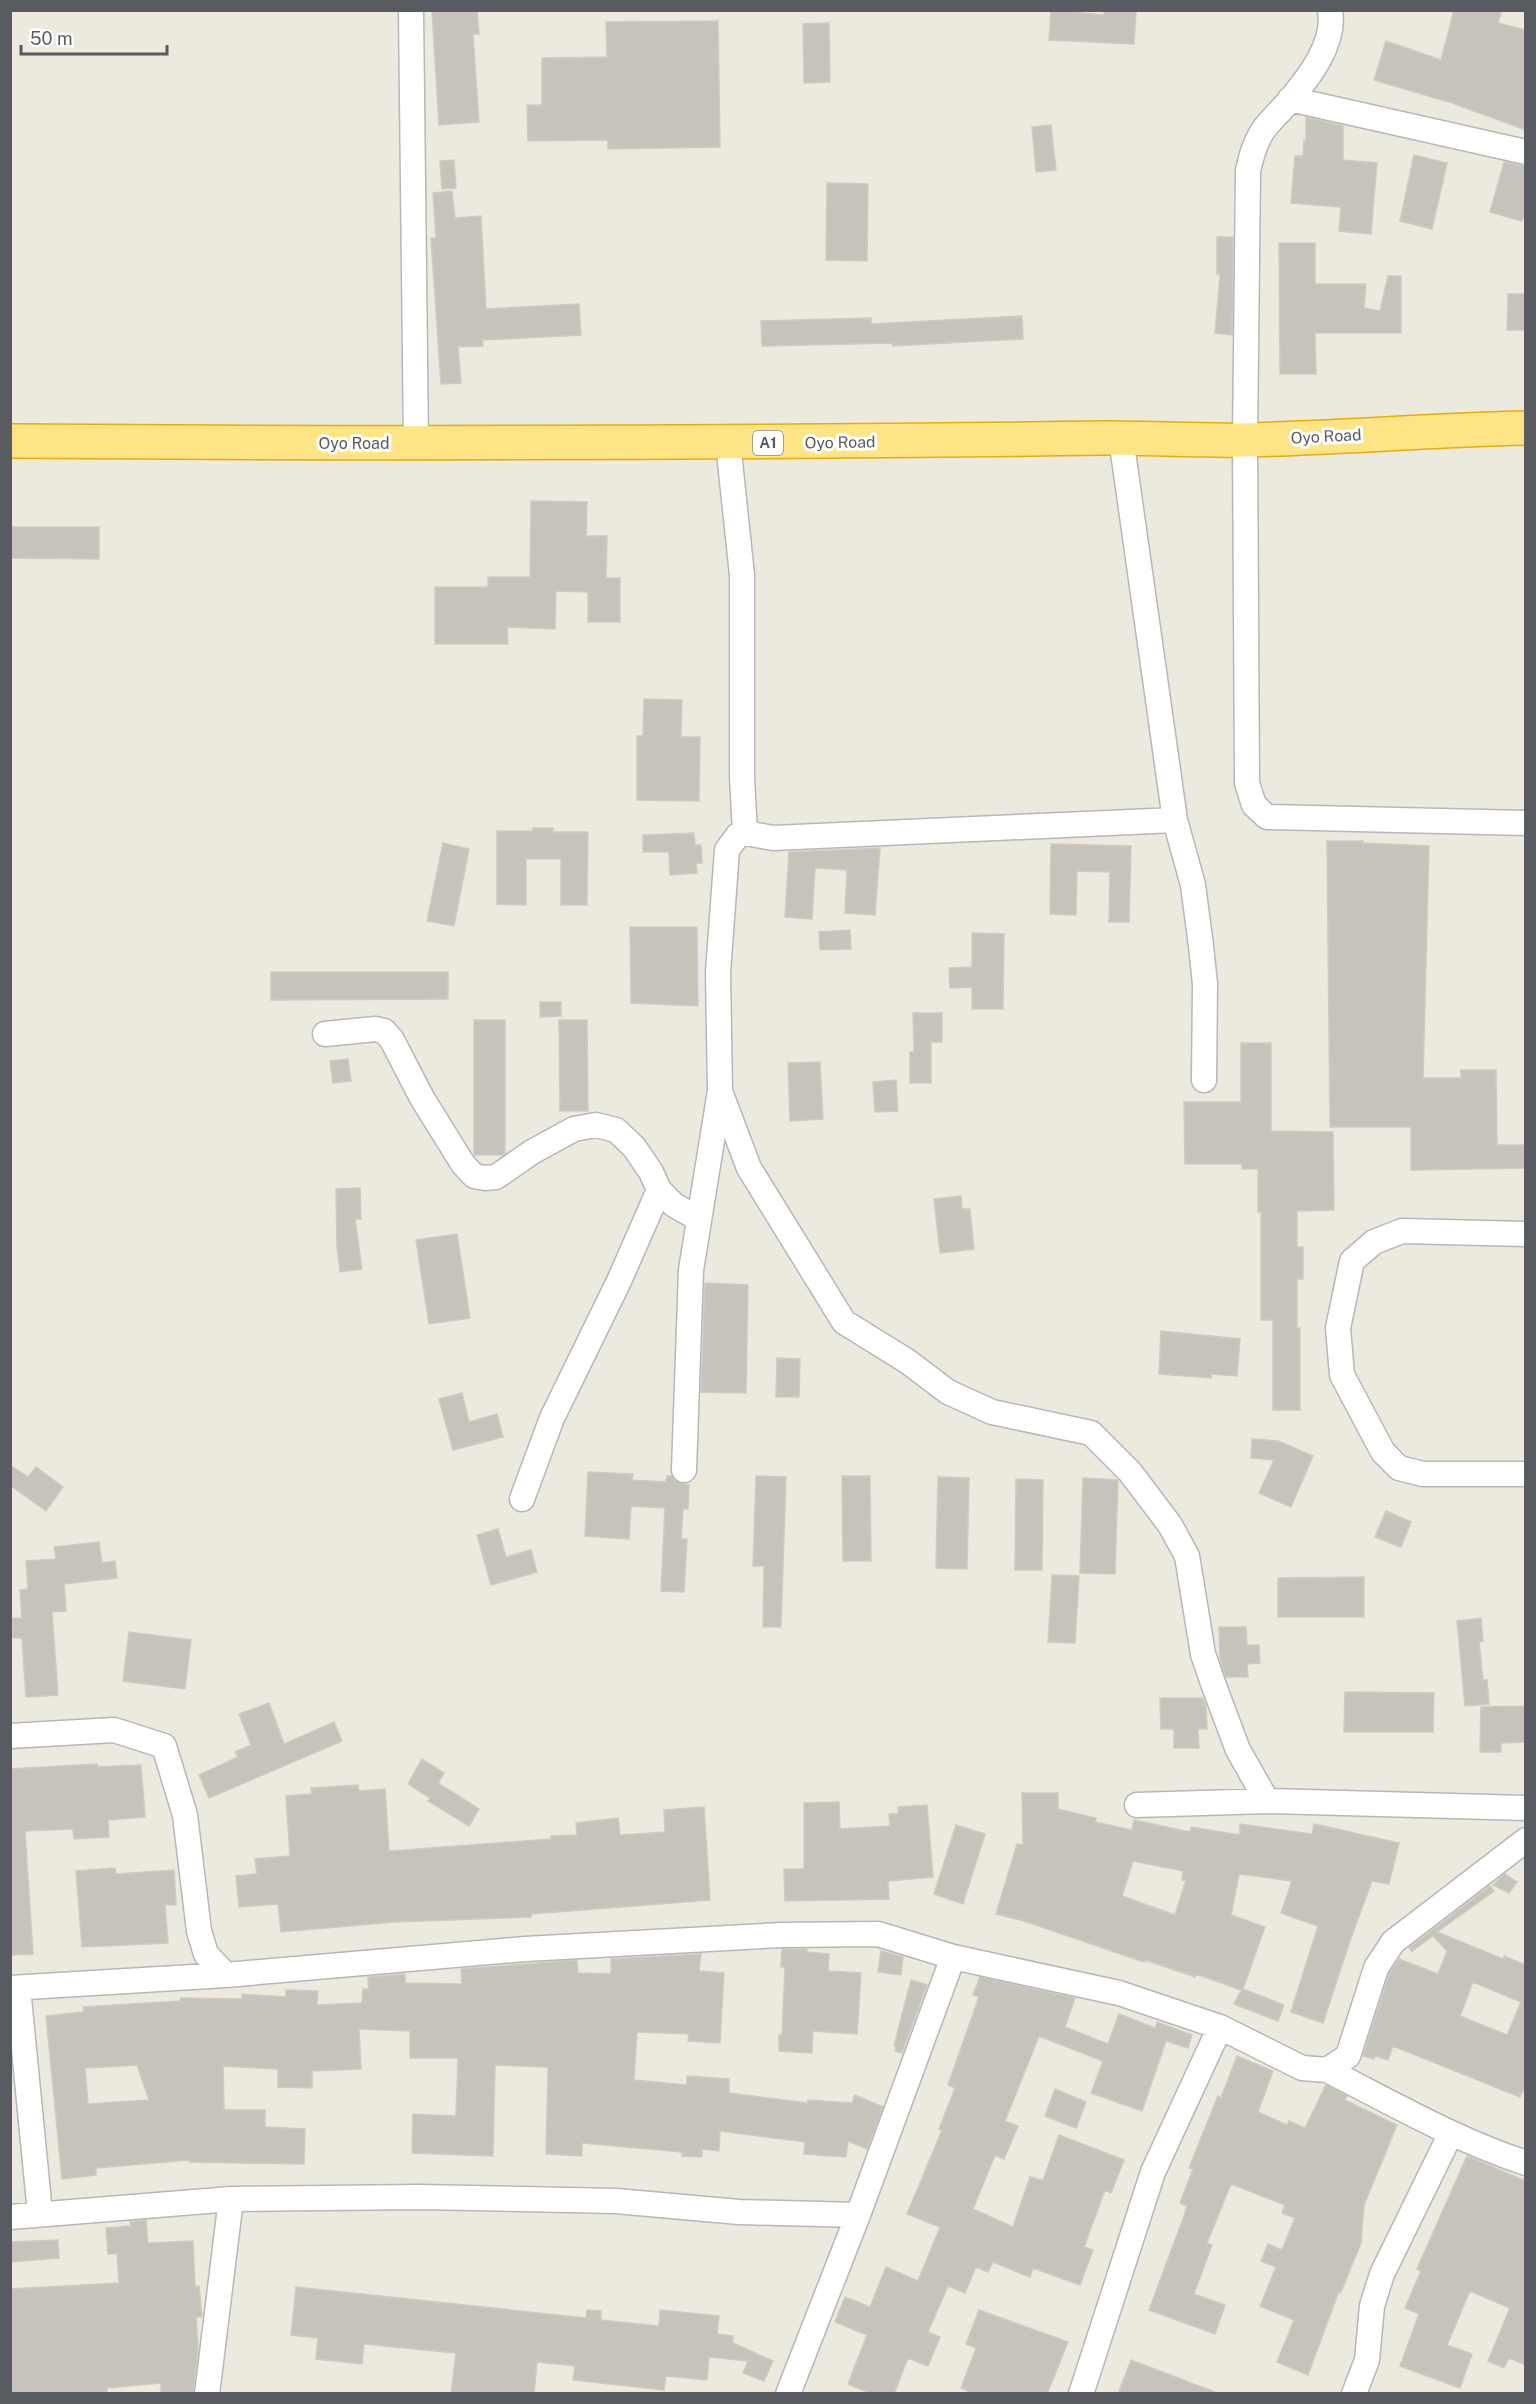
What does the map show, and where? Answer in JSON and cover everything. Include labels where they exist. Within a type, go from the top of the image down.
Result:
[{"type":"highway","name":"Oyo Road","points":[[10,441],[416,444],[1121,438],[1245,440],[1434,430],[1526,428]]},
{"type":"street","points":[[411,10],[416,444]]},
{"type":"street","points":[[1330,10],[1331,36],[1323,52],[1290,99],[1263,130],[1254,147],[1248,171],[1245,440],[1247,783],[1254,805],[1267,817],[1526,823]]},
{"type":"street","points":[[1290,99],[1526,153]]},
{"type":"street","points":[[1121,438],[1175,820],[1193,885],[1201,946],[1205,984],[1204,1080]]},
{"type":"street","points":[[728,443],[742,575],[742,778],[745,833]]},
{"type":"street","points":[[684,1470],[691,1270],[720,1092],[718,972],[727,850],[738,835],[745,833],[774,838],[1175,820]]},
{"type":"street","points":[[325,1034],[375,1029],[384,1031],[392,1040],[422,1098],[463,1164],[474,1176],[485,1179],[496,1177],[532,1152],[574,1129],[596,1125],[616,1130],[634,1147],[651,1172],[659,1190],[675,1205],[699,1219]]},
{"type":"street","points":[[720,1092],[749,1168],[844,1322],[907,1361],[948,1392],[992,1412],[1091,1433],[1130,1472],[1170,1525],[1186,1556],[1203,1654],[1238,1750],[1268,1801]]},
{"type":"street","points":[[522,1498],[552,1418],[619,1281],[659,1190]]},
{"type":"street","points":[[1526,1234],[1402,1231],[1374,1242],[1352,1261],[1338,1328],[1342,1375],[1383,1452],[1399,1468],[1423,1474],[1526,1474]]},
{"type":"street","points":[[10,1736],[114,1730],[164,1746],[185,1815],[199,1931],[206,1954],[226,1975]]},
{"type":"street","points":[[1137,1805],[1268,1801],[1526,1808]]},
{"type":"street","points":[[1328,2070],[1348,2056],[1376,1968],[1393,1942],[1526,1840]]},
{"type":"street","points":[[40,2213],[14,1988],[226,1975],[525,1949],[781,1935],[878,1934],[953,1957],[1119,1993],[1220,2027],[1302,2068],[1328,2070],[1451,2133],[1496,2154],[1526,2163]]},
{"type":"street","points":[[788,2394],[858,2215],[953,1957]]},
{"type":"street","points":[[1081,2394],[1153,2172],[1220,2027]]},
{"type":"street","points":[[1354,2394],[1367,2360],[1372,2306],[1382,2274],[1451,2133]]},
{"type":"street","points":[[10,2217],[231,2199],[420,2197],[604,2200],[739,2212],[858,2215]]},
{"type":"street","points":[[207,2394],[231,2199]]},
{"type":"building","points":[[432,10],[477,10],[479,34],[473,34],[479,122],[439,125]]},
{"type":"building","points":[[1051,10],[1104,15],[1104,10],[1136,10],[1134,44],[1049,40]]},
{"type":"building","points":[[1454,10],[1502,10],[1498,23],[1526,30],[1526,130],[1452,103],[1374,80],[1386,41],[1441,60]]},
{"type":"building","points":[[718,21],[720,147],[608,149],[608,140],[528,141],[527,105],[542,105],[542,58],[607,57],[606,22]]},
{"type":"building","points":[[829,23],[830,82],[804,83],[803,24]]},
{"type":"building","points":[[1306,117],[1343,126],[1343,160],[1377,163],[1371,234],[1339,231],[1341,207],[1291,203],[1295,156],[1303,156],[1304,140],[1306,141]]},
{"type":"building","points":[[1051,125],[1056,170],[1036,172],[1032,127]]},
{"type":"building","points":[[1414,155],[1447,163],[1432,229],[1400,221]]},
{"type":"building","points":[[454,160],[456,188],[442,189],[440,161]]},
{"type":"building","points":[[1504,162],[1526,166],[1526,209],[1522,221],[1490,212]]},
{"type":"building","points":[[827,183],[868,184],[867,261],[826,260]]},
{"type":"building","points":[[452,191],[455,218],[481,216],[486,309],[579,304],[581,335],[482,340],[483,346],[458,347],[461,383],[441,384],[431,238],[436,238],[433,193]]},
{"type":"building","points":[[1217,237],[1233,237],[1232,335],[1215,333],[1220,274],[1217,274]]},
{"type":"building","points":[[1279,243],[1315,243],[1315,284],[1366,284],[1364,308],[1380,311],[1388,276],[1401,276],[1401,333],[1315,333],[1316,374],[1280,374]]},
{"type":"building","points":[[1508,294],[1526,294],[1526,330],[1507,330]]},
{"type":"building","points":[[1022,316],[1023,339],[893,346],[893,343],[762,346],[761,321],[871,318],[871,324]]},
{"type":"building","points":[[531,501],[587,502],[586,536],[607,536],[606,578],[620,578],[620,622],[588,622],[588,592],[556,591],[555,629],[507,627],[508,644],[435,644],[435,587],[488,587],[488,577],[530,577]]},
{"type":"building","points":[[10,527],[99,527],[99,559],[10,558]]},
{"type":"building","points":[[644,699],[682,700],[681,737],[700,737],[699,801],[637,800],[637,736],[643,736]]},
{"type":"building","points":[[533,828],[553,828],[553,832],[588,832],[587,905],[561,905],[561,859],[526,859],[526,905],[497,904],[497,831],[533,831]]},
{"type":"building","points":[[694,833],[695,845],[701,845],[702,863],[696,863],[697,873],[670,875],[669,852],[643,852],[643,835]]},
{"type":"building","points":[[1327,841],[1429,846],[1423,1078],[1461,1078],[1461,1070],[1496,1070],[1497,1145],[1526,1145],[1526,1168],[1411,1170],[1411,1127],[1330,1127]]},
{"type":"building","points":[[443,843],[469,849],[454,926],[427,921]]},
{"type":"building","points":[[1051,844],[1131,846],[1129,922],[1109,922],[1110,872],[1077,871],[1076,915],[1050,914]]},
{"type":"building","points":[[880,848],[875,915],[845,913],[847,870],[815,868],[812,919],[785,917],[789,852]]},
{"type":"building","points":[[630,927],[697,927],[698,1006],[631,1003]]},
{"type":"building","points":[[850,930],[851,949],[820,950],[819,932]]},
{"type":"building","points":[[972,933],[1004,934],[1003,1009],[972,1009],[972,987],[950,988],[949,968],[972,967]]},
{"type":"building","points":[[271,972],[448,972],[448,999],[271,1000]]},
{"type":"building","points":[[540,1002],[561,1002],[561,1016],[540,1017]]},
{"type":"building","points":[[913,1013],[942,1013],[942,1042],[931,1042],[931,1083],[910,1083],[910,1052],[914,1052]]},
{"type":"building","points":[[474,1020],[505,1020],[505,1153],[503,1155],[474,1155]]},
{"type":"building","points":[[559,1020],[587,1020],[588,1111],[560,1111]]},
{"type":"building","points":[[1241,1043],[1271,1043],[1271,1131],[1333,1132],[1334,1210],[1297,1211],[1297,1247],[1303,1247],[1303,1279],[1297,1279],[1297,1328],[1300,1328],[1300,1410],[1273,1410],[1273,1320],[1261,1320],[1261,1212],[1258,1212],[1258,1169],[1242,1169],[1242,1164],[1185,1164],[1184,1102],[1241,1102]]},
{"type":"building","points":[[348,1059],[351,1081],[333,1083],[330,1061]]},
{"type":"building","points":[[820,1062],[823,1119],[790,1121],[788,1063]]},
{"type":"building","points":[[896,1080],[898,1111],[875,1112],[873,1082]]},
{"type":"building","points":[[360,1188],[361,1219],[355,1219],[362,1269],[340,1272],[336,1189]]},
{"type":"building","points":[[961,1196],[962,1209],[970,1209],[974,1249],[940,1253],[934,1199]]},
{"type":"building","points":[[457,1234],[470,1318],[429,1324],[416,1240]]},
{"type":"building","points":[[705,1283],[748,1285],[746,1393],[701,1392]]},
{"type":"building","points":[[1161,1331],[1240,1339],[1237,1376],[1211,1374],[1211,1378],[1159,1374]]},
{"type":"building","points":[[777,1358],[800,1359],[799,1397],[776,1397]]},
{"type":"building","points":[[462,1393],[469,1422],[497,1414],[503,1437],[453,1450],[439,1399]]},
{"type":"building","points":[[1252,1439],[1278,1441],[1313,1456],[1291,1507],[1259,1493],[1274,1460],[1251,1458]]},
{"type":"building","points":[[10,1465],[28,1477],[36,1467],[63,1487],[46,1511],[10,1485]]},
{"type":"building","points":[[588,1472],[633,1474],[632,1480],[666,1482],[667,1476],[671,1476],[677,1482],[689,1485],[688,1509],[683,1509],[681,1539],[687,1539],[684,1592],[661,1591],[665,1508],[631,1506],[629,1539],[585,1536]]},
{"type":"building","points":[[756,1476],[786,1477],[781,1627],[763,1627],[764,1566],[753,1566]]},
{"type":"building","points":[[842,1476],[870,1476],[871,1561],[843,1561]]},
{"type":"building","points":[[938,1477],[969,1478],[967,1569],[936,1568]]},
{"type":"building","points":[[1083,1478],[1118,1480],[1115,1574],[1080,1573]]},
{"type":"building","points":[[1016,1479],[1043,1480],[1042,1570],[1015,1570]]},
{"type":"building","points":[[1386,1511],[1411,1522],[1401,1547],[1375,1537]]},
{"type":"building","points":[[498,1529],[506,1557],[531,1550],[537,1572],[491,1585],[477,1535]]},
{"type":"building","points":[[99,1542],[102,1563],[115,1561],[117,1578],[64,1584],[66,1611],[52,1612],[58,1695],[26,1697],[22,1638],[13,1638],[12,1618],[22,1618],[20,1590],[28,1589],[26,1561],[56,1559],[54,1547]]},
{"type":"building","points":[[1052,1575],[1079,1576],[1075,1643],[1048,1642]]},
{"type":"building","points":[[1364,1577],[1364,1617],[1278,1617],[1278,1578]]},
{"type":"building","points":[[1481,1618],[1483,1641],[1479,1642],[1483,1680],[1487,1680],[1489,1704],[1465,1706],[1457,1621]]},
{"type":"building","points":[[1219,1627],[1246,1627],[1247,1645],[1259,1645],[1260,1663],[1247,1664],[1248,1677],[1226,1677],[1220,1659]]},
{"type":"building","points":[[129,1632],[191,1640],[185,1689],[123,1681]]},
{"type":"building","points":[[1345,1692],[1434,1693],[1433,1732],[1344,1732]]},
{"type":"building","points":[[1160,1698],[1203,1698],[1206,1706],[1207,1729],[1198,1729],[1199,1748],[1174,1748],[1174,1729],[1161,1729]]},
{"type":"building","points":[[269,1703],[284,1744],[334,1722],[342,1741],[209,1798],[199,1775],[238,1757],[235,1752],[251,1745],[239,1714]]},
{"type":"building","points":[[1526,1706],[1526,1742],[1501,1743],[1501,1752],[1480,1752],[1481,1707]]},
{"type":"building","points":[[422,1759],[444,1773],[438,1783],[479,1809],[469,1826],[428,1801],[430,1798],[408,1784]]},
{"type":"building","points":[[97,1764],[98,1767],[141,1765],[145,1817],[108,1820],[109,1837],[74,1839],[73,1829],[25,1831],[33,1954],[10,1955],[10,1769]]},
{"type":"building","points":[[358,1785],[359,1791],[385,1789],[389,1850],[391,1851],[551,1839],[551,1836],[577,1835],[576,1823],[618,1818],[620,1835],[665,1832],[664,1810],[704,1807],[710,1900],[531,1914],[531,1917],[395,1922],[281,1932],[278,1904],[239,1907],[236,1876],[257,1874],[255,1859],[290,1856],[286,1796],[312,1794],[311,1788]]},
{"type":"building","points":[[1022,1793],[1058,1793],[1058,1809],[1096,1818],[1095,1822],[1132,1830],[1134,1820],[1190,1832],[1191,1827],[1240,1835],[1240,1824],[1312,1834],[1314,1824],[1399,1843],[1389,1884],[1372,1881],[1323,2023],[1291,2012],[1318,1926],[1281,1913],[1292,1881],[1239,1874],[1231,1915],[1265,1927],[1243,1989],[1284,2005],[1278,2021],[1234,2004],[1241,1990],[1196,1974],[1195,1977],[1145,1960],[1144,1962],[1024,1921],[996,1914],[1017,1844],[1023,1845]],"holes":[[[1133,1861],[1183,1871],[1182,1880],[1186,1880],[1175,1915],[1122,1896]]]},
{"type":"building","points":[[839,1802],[840,1829],[890,1826],[889,1814],[898,1814],[898,1807],[927,1805],[933,1877],[888,1881],[889,1899],[785,1901],[784,1869],[804,1869],[804,1803]]},
{"type":"building","points":[[956,1825],[985,1834],[963,1904],[934,1894]]},
{"type":"building","points":[[115,1868],[116,1874],[174,1870],[176,1905],[165,1905],[168,1943],[82,1947],[76,1871]]},
{"type":"building","points":[[1505,1874],[1517,1882],[1509,1893],[1493,1885]]},
{"type":"building","points":[[1490,1886],[1494,1891],[1437,1932],[1503,1959],[1504,1956],[1526,1965],[1526,2085],[1520,2097],[1393,2046],[1388,2060],[1375,2056],[1374,2059],[1363,2056],[1389,1974],[1399,1959],[1438,1974],[1447,1951],[1433,1936],[1412,1951],[1409,1948]],"holes":[[[1473,1982],[1521,2002],[1507,2035],[1460,2016]]]},
{"type":"building","points":[[782,1949],[807,1949],[807,1952],[829,1954],[828,1971],[861,1973],[857,2034],[813,2031],[812,2053],[779,2051],[779,2035],[782,2035],[785,1967],[781,1967]]},
{"type":"building","points":[[881,1951],[903,1957],[901,1975],[878,1972]]},
{"type":"building","points":[[701,1954],[699,1971],[724,1973],[720,2043],[688,2041],[689,2034],[637,2032],[634,2080],[687,2085],[687,2076],[729,2079],[729,2093],[807,2103],[808,2100],[852,2103],[855,2095],[883,2107],[867,2149],[848,2141],[846,2157],[804,2154],[805,2142],[720,2131],[719,2151],[702,2149],[702,2157],[682,2156],[682,2152],[582,2143],[582,2156],[546,2154],[548,2067],[495,2065],[493,2156],[412,2153],[413,2114],[456,2116],[458,2058],[410,2058],[410,2031],[359,2029],[361,2069],[312,2071],[312,2088],[278,2087],[278,2069],[223,2066],[224,2110],[265,2110],[265,2127],[305,2129],[304,2164],[190,2162],[190,2160],[96,2168],[96,2175],[62,2179],[46,2016],[84,2012],[83,2007],[181,2001],[181,1998],[242,1999],[242,1994],[286,1997],[286,1990],[318,1991],[317,2005],[362,2003],[363,1989],[369,1989],[368,1977],[405,1974],[405,1983],[462,1984],[461,1969],[577,1960],[578,1973],[611,1974],[611,1959]],"holes":[[[137,2065],[149,2100],[88,2104],[85,2068]]]},
{"type":"building","points":[[980,1977],[1075,1998],[1065,2027],[1108,2044],[1119,2014],[1155,2028],[1157,2022],[1192,2035],[1188,2048],[1166,2041],[1142,2111],[1091,2093],[1103,2061],[1039,2036],[1005,2121],[1018,2126],[1004,2159],[995,2155],[973,2209],[1013,2227],[1030,2177],[1043,2180],[1059,2135],[1124,2160],[1111,2193],[1105,2190],[1084,2247],[1093,2250],[1080,2285],[1033,2268],[1030,2277],[993,2262],[988,2272],[976,2267],[965,2293],[948,2286],[928,2332],[940,2337],[928,2366],[908,2358],[894,2394],[872,2394],[848,2384],[867,2335],[835,2322],[845,2297],[870,2307],[886,2267],[918,2281],[940,2227],[907,2214],[942,2130],[939,2129],[955,2088],[948,2085],[979,1997],[973,1995]]},
{"type":"building","points":[[911,1980],[927,1985],[902,2053],[895,2051],[894,2046]]},
{"type":"building","points":[[1237,2056],[1273,2071],[1258,2112],[1287,2125],[1289,2121],[1305,2128],[1326,2085],[1347,2096],[1345,2100],[1397,2125],[1364,2205],[1361,2243],[1341,2292],[1339,2291],[1308,2375],[1277,2362],[1294,2320],[1260,2306],[1276,2267],[1261,2261],[1268,2244],[1282,2250],[1295,2218],[1282,2213],[1285,2205],[1231,2184],[1207,2243],[1212,2245],[1194,2294],[1225,2305],[1215,2334],[1149,2310],[1187,2206],[1180,2203],[1193,2169],[1189,2168],[1218,2096],[1221,2098]]},
{"type":"building","points":[[1055,2089],[1086,2102],[1076,2128],[1045,2116]]},
{"type":"building","points":[[1467,2156],[1526,2181],[1526,2365],[1509,2358],[1504,2368],[1488,2361],[1510,2308],[1470,2291],[1447,2345],[1472,2354],[1460,2388],[1400,2366],[1419,2314],[1405,2308],[1421,2271],[1417,2269]]},
{"type":"building","points":[[146,2220],[148,2243],[193,2241],[195,2287],[199,2286],[202,2317],[196,2317],[198,2348],[193,2394],[161,2394],[161,2383],[107,2388],[107,2394],[10,2394],[10,2289],[119,2283],[117,2254],[108,2254],[106,2228],[131,2226],[130,2222]]},
{"type":"building","points":[[58,2240],[59,2258],[10,2262],[10,2242]]},
{"type":"building","points":[[296,2287],[586,2318],[587,2310],[601,2311],[601,2320],[659,2326],[660,2310],[719,2316],[717,2334],[733,2336],[733,2343],[773,2361],[764,2381],[743,2373],[748,2361],[709,2357],[707,2380],[666,2376],[664,2390],[573,2380],[575,2366],[537,2362],[534,2394],[451,2394],[456,2353],[364,2344],[362,2364],[316,2359],[318,2338],[291,2335]]},
{"type":"building","points":[[979,2310],[1068,2342],[1047,2394],[975,2394],[961,2388],[976,2348],[966,2344]]},
{"type":"building","points":[[1131,2360],[1215,2392],[1215,2394],[1118,2394]]}]
